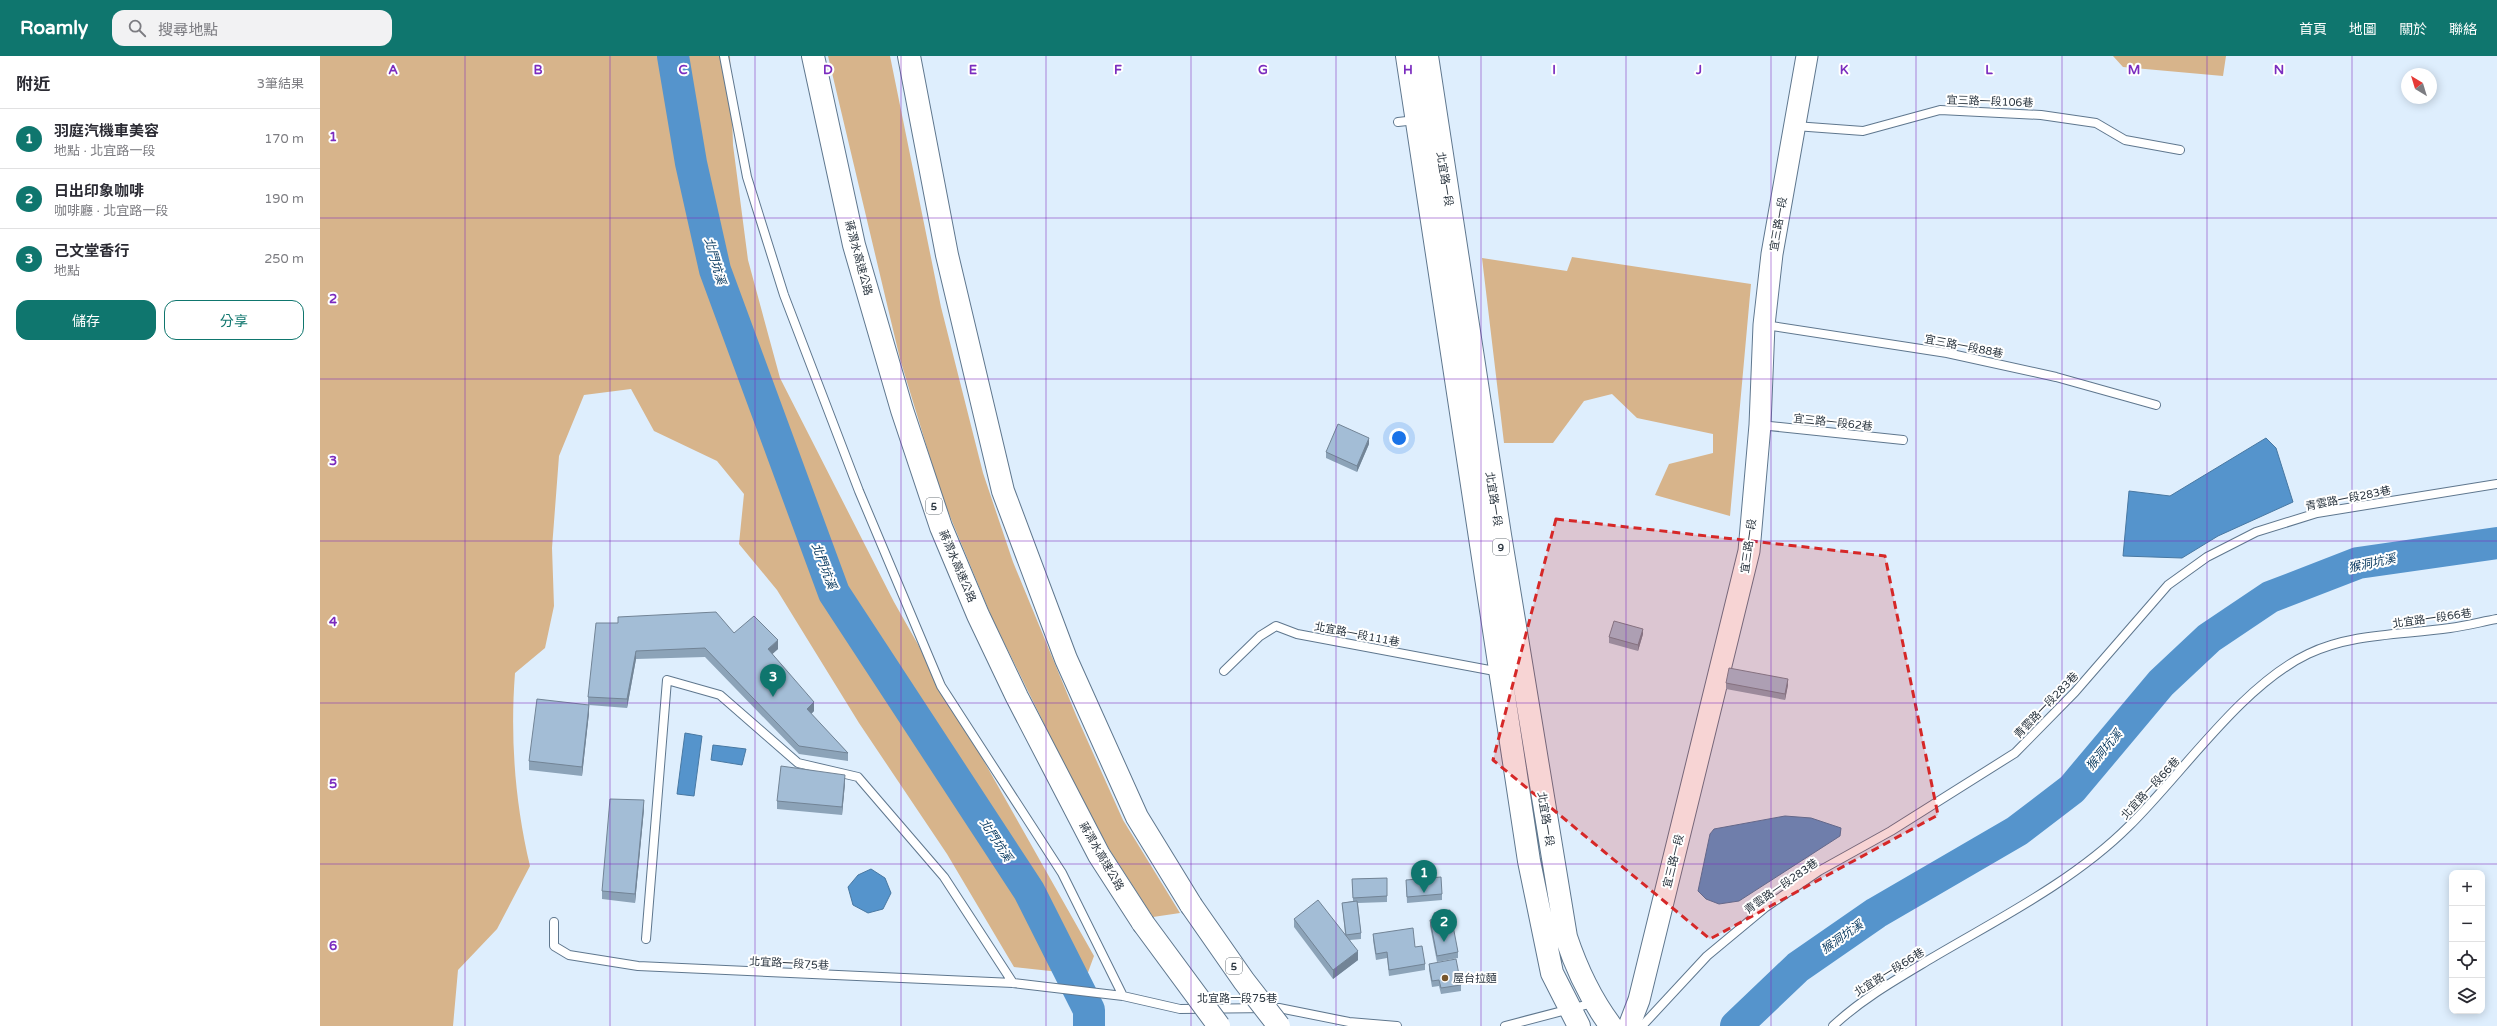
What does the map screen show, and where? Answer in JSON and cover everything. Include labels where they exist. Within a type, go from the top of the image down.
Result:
[{"type":"main road","name":"蔣渭水高速公路","points":[[814,56],[854,245],[902,410],[941,527],[978,616],[1016,697],[1099,855],[1143,923],[1218,1026]]},
{"type":"main road","name":"5","points":[[910,56],[947,255],[1003,491],[1066,659],[1137,817],[1191,905],[1244,981],[1279,1026]]},
{"type":"main road","name":"北宜路一段","points":[[1407,56],[1407,121],[1502,672],[1529,861],[1552,972],[1574,1018]]},
{"type":"main road","name":"北宜路一段","points":[[1427,56],[1500,535],[1566,937],[1578,972],[1594,1003],[1611,1026]]},
{"type":"street","name":"宜三路一段","points":[[1629,1026],[1639,1000],[1749,551],[1760,425],[1764,325],[1772,254],[1807,56]]},
{"type":"lane","points":[[724,56],[747,177],[784,294],[859,491],[941,686],[1062,873],[1123,996]]},
{"type":"lane","name":"宜三路一段106巷","points":[[1795,126],[1863,131],[1940,110],[2041,114],[2096,123],[2125,140],[2180,150]]},
{"type":"lane","name":"宜三路一段88巷","points":[[1764,325],[1947,353],[2056,377],[2156,405]]},
{"type":"lane","name":"宜三路一段62巷","points":[[1760,425],[1903,440]]},
{"type":"lane","name":"青雲路一段283巷","points":[[1642,1026],[1707,956],[1766,907],[1819,871],[1891,831],[2015,753],[2075,692],[2168,585],[2207,557],[2256,532],[2317,513],[2497,484]]},
{"type":"lane","name":"北宜路一段66巷","points":[[1833,1026],[1857,1004],[2032,900],[2096,854],[2128,827],[2245,700],[2270,677],[2307,654],[2346,639],[2450,628],[2497,619]]},
{"type":"lane","name":"北宜路一段111巷","points":[[1224,671],[1260,636],[1276,626],[1297,634],[1502,672]]},
{"type":"lane","points":[[646,939],[667,680],[720,695],[798,763],[858,777],[944,878],[1013,983]]},
{"type":"lane","name":"北宜路一段75巷","points":[[554,922],[554,946],[570,954],[638,966],[1013,983],[1050,986],[1123,996],[1180,1010],[1279,1008],[1349,1022],[1397,1026]]},
{"type":"lane","points":[[1505,1026],[1574,1018],[1594,1003]]},
{"type":"highlighted area","points":[[1556,519],[1885,556],[1938,815],[1710,939],[1493,760]]},
{"type":"shaded area","points":[[320,56],[730,56],[733,145],[748,260],[780,378],[894,602],[1094,956],[1087,975],[1014,967],[947,854],[859,723],[777,590],[739,544],[744,494],[717,461],[654,431],[631,389],[584,395],[559,456],[552,548],[554,606],[545,648],[515,673],[513,722],[515,770],[517,794],[530,866],[497,929],[458,970],[453,1026],[320,1026]]},
{"type":"shaded area","points":[[828,56],[890,56],[941,307],[983,473],[1013,562],[1076,715],[1123,820],[1180,913],[1153,917],[1109,849],[1061,758],[992,618],[942,497],[900,359]]},
{"type":"shaded area","points":[[2113,56],[2226,56],[2223,76],[2123,67]]},
{"type":"shaded area","points":[[1572,257],[1751,284],[1730,516],[1655,495],[1669,464],[1713,453],[1713,434],[1637,418],[1612,394],[1584,401],[1553,443],[1504,443],[1482,258],[1567,271]]},
{"type":"water","points":[[2266,438],[2276,448],[2293,502],[2218,536],[2182,558],[2123,556],[2129,491],[2170,496]]},
{"type":"water","points":[[685,733],[702,736],[694,796],[677,794]]},
{"type":"water","points":[[713,745],[746,749],[742,765],[711,760]]},
{"type":"water","points":[[1785,816],[1811,818],[1841,828],[1840,836],[1739,901],[1719,904],[1706,899],[1698,891],[1710,834],[1714,829]]},
{"type":"water","points":[[871,869],[885,878],[891,893],[883,909],[868,913],[853,905],[848,887],[858,875]]},
{"type":"building","points":[[1338,424],[1369,438],[1357,466],[1326,452]]},
{"type":"building","points":[[716,612],[734,633],[754,616],[778,640],[768,649],[814,702],[807,709],[848,753],[799,746],[705,648],[636,651],[627,699],[588,697],[596,623],[618,623],[618,617]]},
{"type":"building","points":[[1614,621],[1643,629],[1638,645],[1609,637]]},
{"type":"building","points":[[1729,668],[1788,679],[1785,694],[1726,683]]},
{"type":"building","points":[[537,699],[589,705],[582,767],[529,761]]},
{"type":"building","points":[[781,766],[845,775],[842,807],[777,801]]},
{"type":"building","points":[[610,799],[644,800],[635,894],[602,891]]},
{"type":"building","points":[[1441,877],[1442,894],[1407,897],[1406,880]]},
{"type":"building","points":[[1387,878],[1387,896],[1353,898],[1352,879]]},
{"type":"building","points":[[1318,900],[1358,951],[1333,970],[1294,919]]},
{"type":"building","points":[[1357,901],[1361,933],[1346,935],[1342,903]]},
{"type":"building","points":[[1450,910],[1458,952],[1437,956],[1430,920],[1435,919],[1434,913]]},
{"type":"building","points":[[1413,928],[1415,947],[1422,946],[1425,964],[1389,970],[1387,952],[1376,954],[1373,934]]},
{"type":"building","name":"屋台拉麵","points":[[1456,959],[1461,985],[1441,988],[1439,980],[1432,981],[1429,964]]},
{"type":"waterway","name":"北門坑溪","points":[[673,56],[691,163],[715,270],[834,593],[1029,891],[1089,1010],[1089,1026]]},
{"type":"waterway","name":"猴洞坑溪","points":[[1736,1026],[1798,967],[1876,913],[2017,831],[2072,789],[2161,683],[2209,638],[2270,597],[2358,563],[2497,543]]},
{"type":"place","name":"己文堂香行","points":[[773,697]]},
{"type":"place","name":"羽庭汽機車美容","points":[[1424,893]]},
{"type":"place","name":"日出印象咖啡","points":[[1444,942]]},
{"type":"place","name":"屋台拉麵","points":[[1445,978]]}]
